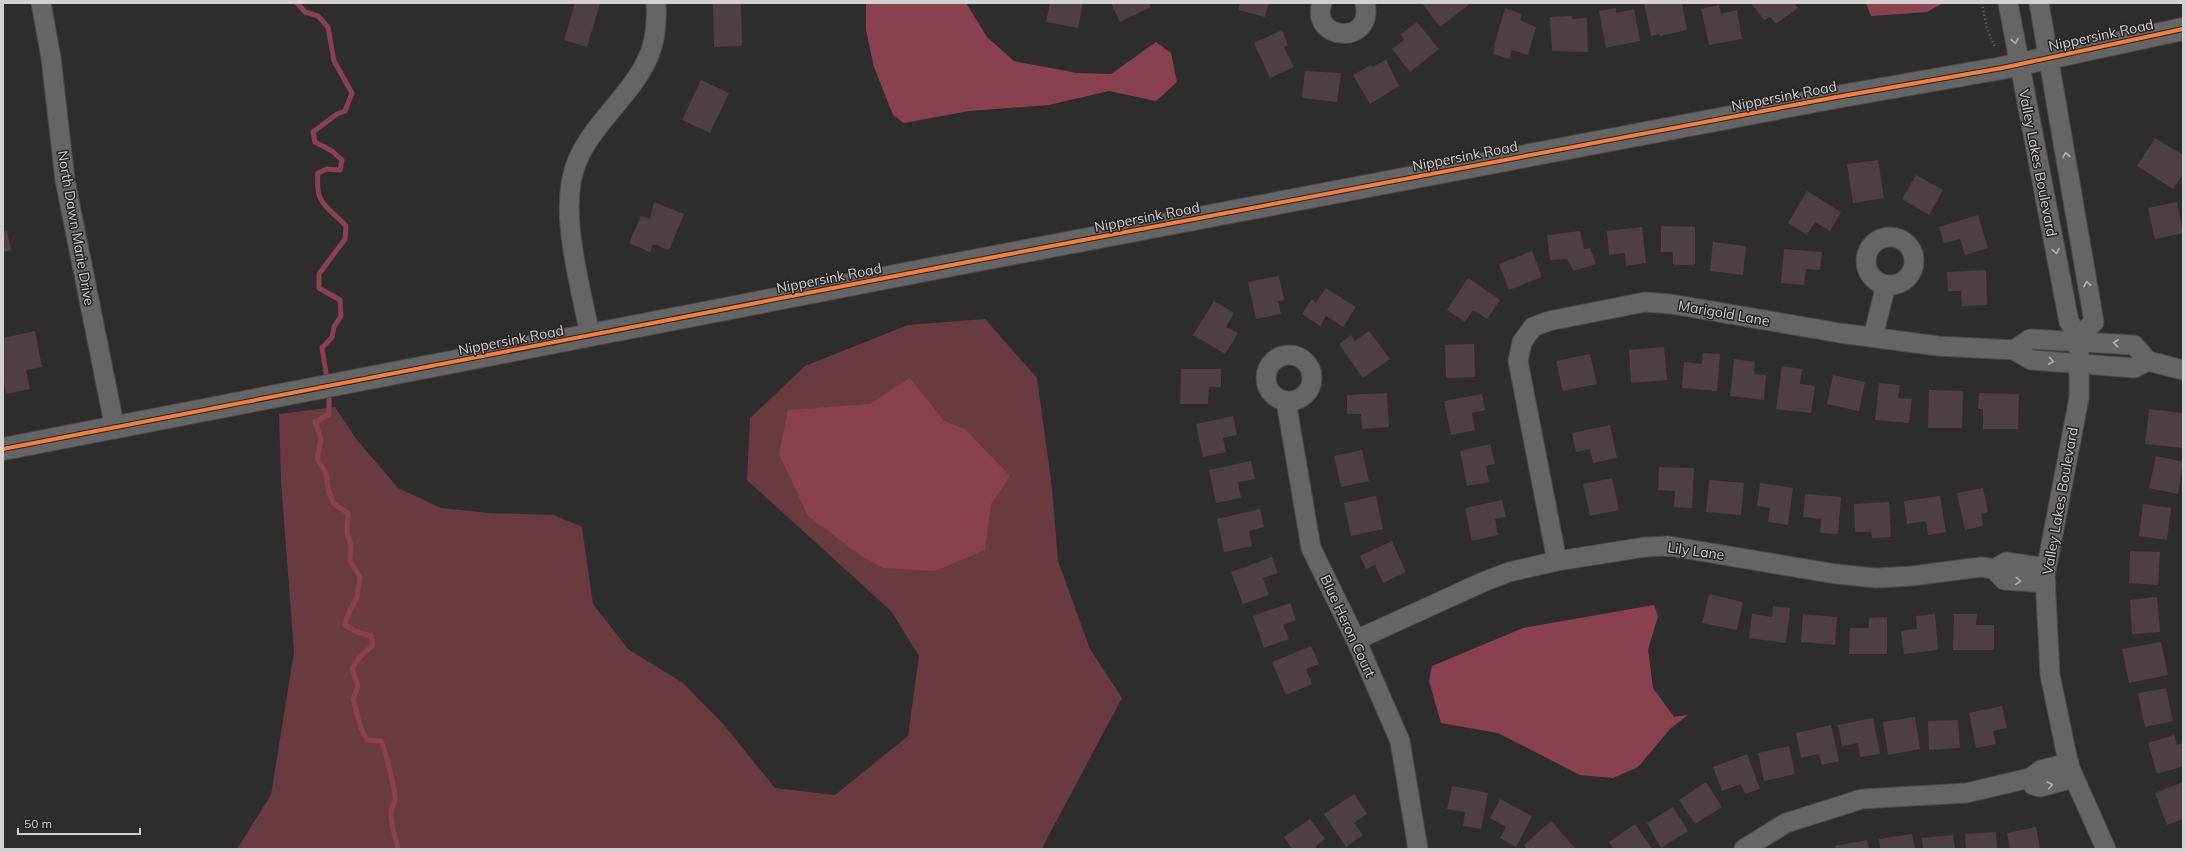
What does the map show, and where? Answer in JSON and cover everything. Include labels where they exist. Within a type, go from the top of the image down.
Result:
[{"type":"street","name":"North Dawn Marie Drive","points":[[41,3],[51,58],[65,180],[115,429]]},
{"type":"street","points":[[590,336],[569,221],[571,186],[577,160],[592,133],[631,86],[646,62],[655,32],[656,3]]},
{"type":"street","points":[[1322,3],[1320,12],[1322,20],[1326,26],[1340,34],[1355,31],[1361,26],[1367,12],[1366,3]]},
{"type":"street","name":"Valley Lakes Boulevard","points":[[2008,3],[2019,65],[2076,333],[2080,364],[2079,398],[2046,575],[2050,675],[2072,771],[2106,849]]},
{"type":"street","name":"Valley Lakes Boulevard","points":[[2039,3],[2094,322],[2076,333]]},
{"type":"street","name":"Nippersink Road","points":[[3,449],[115,429],[590,336],[1831,98],[2019,65],[2049,57],[2183,29]]},
{"type":"street","points":[[1873,338],[1886,285]]},
{"type":"street","name":"Marigold Lane","points":[[1557,562],[1518,361],[1522,342],[1533,327],[1549,322],[1645,302],[1671,304],[1873,338],[1938,346],[2014,350]]},
{"type":"street","points":[[2148,361],[2134,368],[2031,360],[2014,350],[2030,339],[2076,333],[2134,345],[2148,361],[2183,370]]},
{"type":"street","name":"Blue Heron Court","points":[[1286,401],[1311,548],[1356,640],[1400,741],[1418,849]]},
{"type":"street","name":"Lily Lane","points":[[1356,640],[1483,582],[1509,572],[1645,547],[1669,546],[1836,574],[1876,578],[1912,576],[1981,567],[1994,569],[2004,580],[2046,575]]},
{"type":"street","points":[[1744,849],[1786,822],[1862,799],[1966,793],[2030,778],[2033,785],[2040,787],[2072,771]]},
{"type":"path","points":[[1982,3],[1987,29],[1995,46]]},
{"type":"shaded area","points":[[866,3],[966,3],[987,37],[1014,61],[1077,73],[1111,74],[1156,42],[1171,53],[1177,82],[1156,101],[1109,91],[1049,105],[969,111],[904,123],[893,115],[874,67],[866,30]]},
{"type":"shaded area","points":[[1866,3],[1943,3],[1927,12],[1871,16]]},
{"type":"shaded area","points":[[985,319],[1037,378],[1052,488],[1058,561],[1090,649],[1122,698],[1043,846],[1043,849],[237,849],[271,795],[294,652],[281,481],[279,414],[335,407],[357,440],[398,488],[441,508],[488,513],[554,515],[582,527],[593,604],[628,649],[683,683],[724,725],[775,788],[835,795],[908,736],[919,656],[891,611],[747,480],[750,418],[805,366],[908,325]]},
{"type":"shaded area","points":[[910,378],[944,421],[965,429],[1010,476],[991,504],[985,550],[935,571],[883,568],[860,555],[808,516],[779,454],[788,410],[870,404]]},
{"type":"shaded area","points":[[1654,605],[1658,616],[1648,650],[1653,688],[1674,717],[1688,715],[1671,728],[1638,767],[1613,778],[1580,775],[1498,733],[1441,723],[1429,681],[1432,666],[1523,628]]},
{"type":"building","points":[[575,3],[600,3],[587,47],[564,40]]},
{"type":"building","points":[[741,3],[742,46],[714,47],[713,4]]},
{"type":"building","points":[[1050,3],[1083,3],[1078,28],[1046,22]]},
{"type":"building","points":[[1111,3],[1149,3],[1151,7],[1120,22]]},
{"type":"building","points":[[1240,3],[1269,3],[1265,17],[1238,10]]},
{"type":"building","points":[[1422,3],[1471,3],[1440,27]]},
{"type":"building","points":[[1644,3],[1682,3],[1687,30],[1660,36],[1659,34],[1651,36]]},
{"type":"building","points":[[1751,3],[1794,3],[1798,8],[1776,24],[1770,17],[1764,20]]},
{"type":"building","points":[[1719,5],[1721,14],[1737,10],[1742,39],[1709,45],[1701,9]]},
{"type":"building","points":[[1505,8],[1522,14],[1520,20],[1536,27],[1528,55],[1512,50],[1509,59],[1493,54]]},
{"type":"building","points":[[1616,8],[1616,13],[1634,9],[1640,41],[1606,48],[1599,11]]},
{"type":"building","points":[[1572,16],[1572,19],[1587,18],[1588,52],[1552,51],[1550,17]]},
{"type":"building","points":[[1417,22],[1439,49],[1410,72],[1392,49],[1404,40],[1401,34]]},
{"type":"building","points":[[1282,30],[1288,45],[1284,47],[1294,67],[1270,78],[1254,43]]},
{"type":"building","points":[[1386,60],[1399,86],[1370,104],[1353,75],[1371,65],[1372,67]]},
{"type":"building","points":[[1305,71],[1341,73],[1337,102],[1302,98]]},
{"type":"building","points":[[701,80],[729,93],[710,133],[682,120]]},
{"type":"building","points":[[2155,138],[2183,155],[2183,174],[2173,189],[2137,166]]},
{"type":"building","points":[[1878,160],[1884,198],[1853,203],[1847,164]]},
{"type":"building","points":[[1916,175],[1943,190],[1929,215],[1902,199]]},
{"type":"building","points":[[1807,191],[1841,212],[1830,231],[1815,222],[1807,235],[1788,223]]},
{"type":"building","points":[[654,202],[684,214],[669,250],[653,244],[650,252],[629,243],[641,216],[650,219]]},
{"type":"building","points":[[2177,202],[2183,233],[2155,239],[2148,208]]},
{"type":"building","points":[[1978,215],[1988,248],[1965,255],[1960,239],[1944,243],[1939,227]]},
{"type":"building","points":[[1661,226],[1695,227],[1695,265],[1673,265],[1673,252],[1661,252]]},
{"type":"building","points":[[1642,227],[1646,263],[1626,266],[1625,253],[1609,255],[1607,231]]},
{"type":"building","points":[[7,231],[11,250],[3,252],[3,232]]},
{"type":"building","points":[[1580,231],[1584,249],[1590,248],[1596,264],[1574,271],[1567,259],[1550,260],[1547,235]]},
{"type":"building","points":[[1713,242],[1746,246],[1743,275],[1710,271]]},
{"type":"building","points":[[1784,249],[1822,252],[1820,270],[1806,269],[1804,285],[1781,283]]},
{"type":"building","points":[[1532,251],[1542,277],[1509,290],[1499,264]]},
{"type":"building","points":[[1986,270],[1987,305],[1962,306],[1961,291],[1948,291],[1947,272]]},
{"type":"building","points":[[1279,276],[1284,300],[1278,301],[1281,314],[1256,319],[1248,282]]},
{"type":"building","points":[[1468,278],[1500,300],[1487,319],[1473,310],[1465,322],[1447,310]]},
{"type":"building","points":[[1326,288],[1356,307],[1343,327],[1326,316],[1320,326],[1302,314],[1312,299],[1316,303]]},
{"type":"building","points":[[1214,301],[1234,313],[1226,327],[1238,333],[1225,354],[1193,335]]},
{"type":"building","points":[[35,331],[42,367],[26,370],[30,389],[6,394],[3,378],[3,338]]},
{"type":"building","points":[[1369,331],[1390,359],[1363,378],[1339,344],[1351,335],[1355,341]]},
{"type":"building","points":[[1474,344],[1475,377],[1446,378],[1445,345]]},
{"type":"building","points":[[1664,347],[1667,380],[1631,383],[1629,350]]},
{"type":"building","points":[[1703,353],[1720,354],[1717,391],[1682,388],[1684,362],[1702,364]]},
{"type":"building","points":[[1590,354],[1597,384],[1563,391],[1556,361]]},
{"type":"building","points":[[1734,359],[1755,362],[1754,374],[1766,375],[1764,400],[1730,396]]},
{"type":"building","points":[[1782,366],[1802,369],[1800,384],[1815,386],[1811,413],[1776,409]]},
{"type":"building","points":[[1181,369],[1221,369],[1221,387],[1209,387],[1208,404],[1180,404]]},
{"type":"building","points":[[1833,375],[1865,382],[1859,411],[1827,404]]},
{"type":"building","points":[[1879,383],[1900,385],[1898,398],[1912,399],[1909,423],[1875,420]]},
{"type":"building","points":[[1929,390],[1963,391],[1962,428],[1928,428]]},
{"type":"building","points":[[1387,393],[1389,427],[1362,429],[1361,414],[1347,414],[1347,395]]},
{"type":"building","points":[[1979,393],[2019,394],[2018,429],[1983,429],[1983,409],[1978,409]]},
{"type":"building","points":[[1482,394],[1485,410],[1472,413],[1475,430],[1451,435],[1444,401]]},
{"type":"building","points":[[2149,409],[2183,413],[2183,448],[2145,444]]},
{"type":"building","points":[[1233,416],[1237,435],[1223,438],[1226,452],[1203,457],[1196,424]]},
{"type":"building","points":[[1610,425],[1617,458],[1593,463],[1590,449],[1576,452],[1572,433]]},
{"type":"building","points":[[1490,444],[1495,464],[1486,466],[1489,482],[1467,486],[1460,451]]},
{"type":"building","points":[[1362,450],[1369,481],[1341,487],[1334,456]]},
{"type":"building","points":[[2156,456],[2183,462],[2178,494],[2149,488]]},
{"type":"building","points":[[1251,461],[1255,479],[1238,482],[1241,498],[1216,503],[1209,470]]},
{"type":"building","points":[[1659,467],[1694,468],[1692,508],[1674,507],[1675,491],[1658,490]]},
{"type":"building","points":[[1612,478],[1619,510],[1590,516],[1583,484]]},
{"type":"building","points":[[1709,480],[1744,483],[1741,515],[1706,512]]},
{"type":"building","points":[[1760,483],[1793,488],[1788,525],[1768,522],[1770,508],[1757,506]]},
{"type":"building","points":[[1983,488],[1988,512],[1981,514],[1983,526],[1965,530],[1957,493]]},
{"type":"building","points":[[1805,494],[1841,497],[1838,534],[1820,533],[1821,519],[1803,517]]},
{"type":"building","points":[[1376,496],[1383,529],[1351,536],[1344,503]]},
{"type":"building","points":[[1940,496],[1946,532],[1928,535],[1926,521],[1907,524],[1904,501]]},
{"type":"building","points":[[1502,500],[1506,517],[1495,519],[1498,535],[1472,541],[1465,508]]},
{"type":"building","points":[[1889,502],[1891,537],[1872,538],[1871,532],[1855,532],[1854,504]]},
{"type":"building","points":[[2143,504],[2171,508],[2167,540],[2139,536]]},
{"type":"building","points":[[1260,509],[1264,527],[1249,531],[1252,546],[1224,552],[1217,519]]},
{"type":"building","points":[[1392,541],[1406,572],[1383,583],[1375,565],[1366,569],[1360,556]]},
{"type":"building","points":[[2130,551],[2160,552],[2158,585],[2129,583]]},
{"type":"building","points":[[1272,557],[1278,573],[1263,578],[1269,595],[1243,604],[1231,572]]},
{"type":"building","points":[[1709,594],[1743,602],[1737,630],[1702,623]]},
{"type":"building","points":[[2157,597],[2160,632],[2132,634],[2130,600]]},
{"type":"building","points":[[1290,603],[1296,620],[1283,625],[1289,639],[1264,648],[1253,616]]},
{"type":"building","points":[[1773,606],[1790,608],[1786,643],[1749,638],[1752,614],[1772,617]]},
{"type":"building","points":[[1803,614],[1837,617],[1835,645],[1801,642]]},
{"type":"building","points":[[1935,614],[1938,650],[1904,654],[1901,631],[1917,629],[1916,616]]},
{"type":"building","points":[[1954,614],[1977,614],[1976,625],[1994,625],[1994,650],[1953,650]]},
{"type":"building","points":[[1887,617],[1887,654],[1849,654],[1850,628],[1869,628],[1869,618]]},
{"type":"building","points":[[2161,642],[2168,675],[2129,683],[2122,649]]},
{"type":"building","points":[[1311,646],[1319,664],[1306,669],[1312,684],[1286,695],[1272,662]]},
{"type":"building","points":[[2166,688],[2173,721],[2145,727],[2138,693]]},
{"type":"building","points":[[2002,706],[2007,728],[1993,731],[1996,744],[1976,748],[1969,713]]},
{"type":"building","points":[[1915,717],[1920,749],[1888,755],[1883,722]]},
{"type":"building","points":[[1873,718],[1880,754],[1860,757],[1858,743],[1842,746],[1838,725]]},
{"type":"building","points":[[1958,720],[1960,748],[1929,750],[1928,721]]},
{"type":"building","points":[[1831,725],[1839,761],[1822,765],[1819,754],[1801,758],[1796,733]]},
{"type":"building","points":[[2174,735],[2177,745],[2183,743],[2183,766],[2157,774],[2148,743]]},
{"type":"building","points":[[1789,746],[1795,774],[1764,781],[1758,753]]},
{"type":"building","points":[[1747,754],[1760,789],[1745,794],[1741,784],[1722,791],[1713,767]]},
{"type":"building","points":[[1706,782],[1722,807],[1695,824],[1679,800]]},
{"type":"building","points":[[2183,782],[2183,819],[2167,825],[2155,793]]},
{"type":"building","points":[[1452,786],[1488,793],[1481,829],[1463,826],[1465,812],[1447,809]]},
{"type":"building","points":[[1354,794],[1367,814],[1354,823],[1363,835],[1346,847],[1324,814]]},
{"type":"building","points":[[1500,799],[1532,816],[1516,847],[1500,838],[1506,827],[1490,818]]},
{"type":"building","points":[[1673,807],[1688,831],[1661,848],[1647,823]]},
{"type":"building","points":[[1310,819],[1325,839],[1316,846],[1318,849],[1292,849],[1284,837]]},
{"type":"building","points":[[1551,821],[1575,848],[1527,849],[1524,845]]},
{"type":"building","points":[[1635,824],[1652,849],[1614,849],[1609,842]]},
{"type":"building","points":[[2036,827],[2040,849],[2010,849],[2007,833]]},
{"type":"building","points":[[1996,832],[1997,849],[1966,849],[1965,834]]},
{"type":"building","points":[[1912,834],[1915,849],[1880,849],[1879,839]]},
{"type":"building","points":[[1953,835],[1955,849],[1923,849],[1922,838]]},
{"type":"building","points":[[1867,840],[1869,849],[1836,849],[1835,846]]},
{"type":"waterway","points":[[297,3],[305,12],[318,16],[328,27],[334,61],[352,93],[345,111],[337,114],[313,132],[315,142],[332,151],[342,160],[340,170],[327,169],[318,173],[318,192],[328,209],[346,226],[345,239],[319,274],[319,288],[340,300],[341,316],[334,327],[332,337],[322,348],[326,373]]},
{"type":"waterway","points":[[329,398],[329,414],[315,422],[321,439],[317,459],[326,473],[328,489],[334,504],[348,513],[347,533],[351,545],[350,561],[360,577],[357,597],[347,617],[345,625],[355,631],[371,636],[373,645],[359,658],[352,669],[358,686],[353,699],[361,728],[367,740],[381,741],[385,752],[395,796],[395,801],[391,809],[391,816],[398,849]]},
{"type":"cycle path","points":[[3,449],[957,264],[1831,98],[2002,68],[2183,29]]}]
